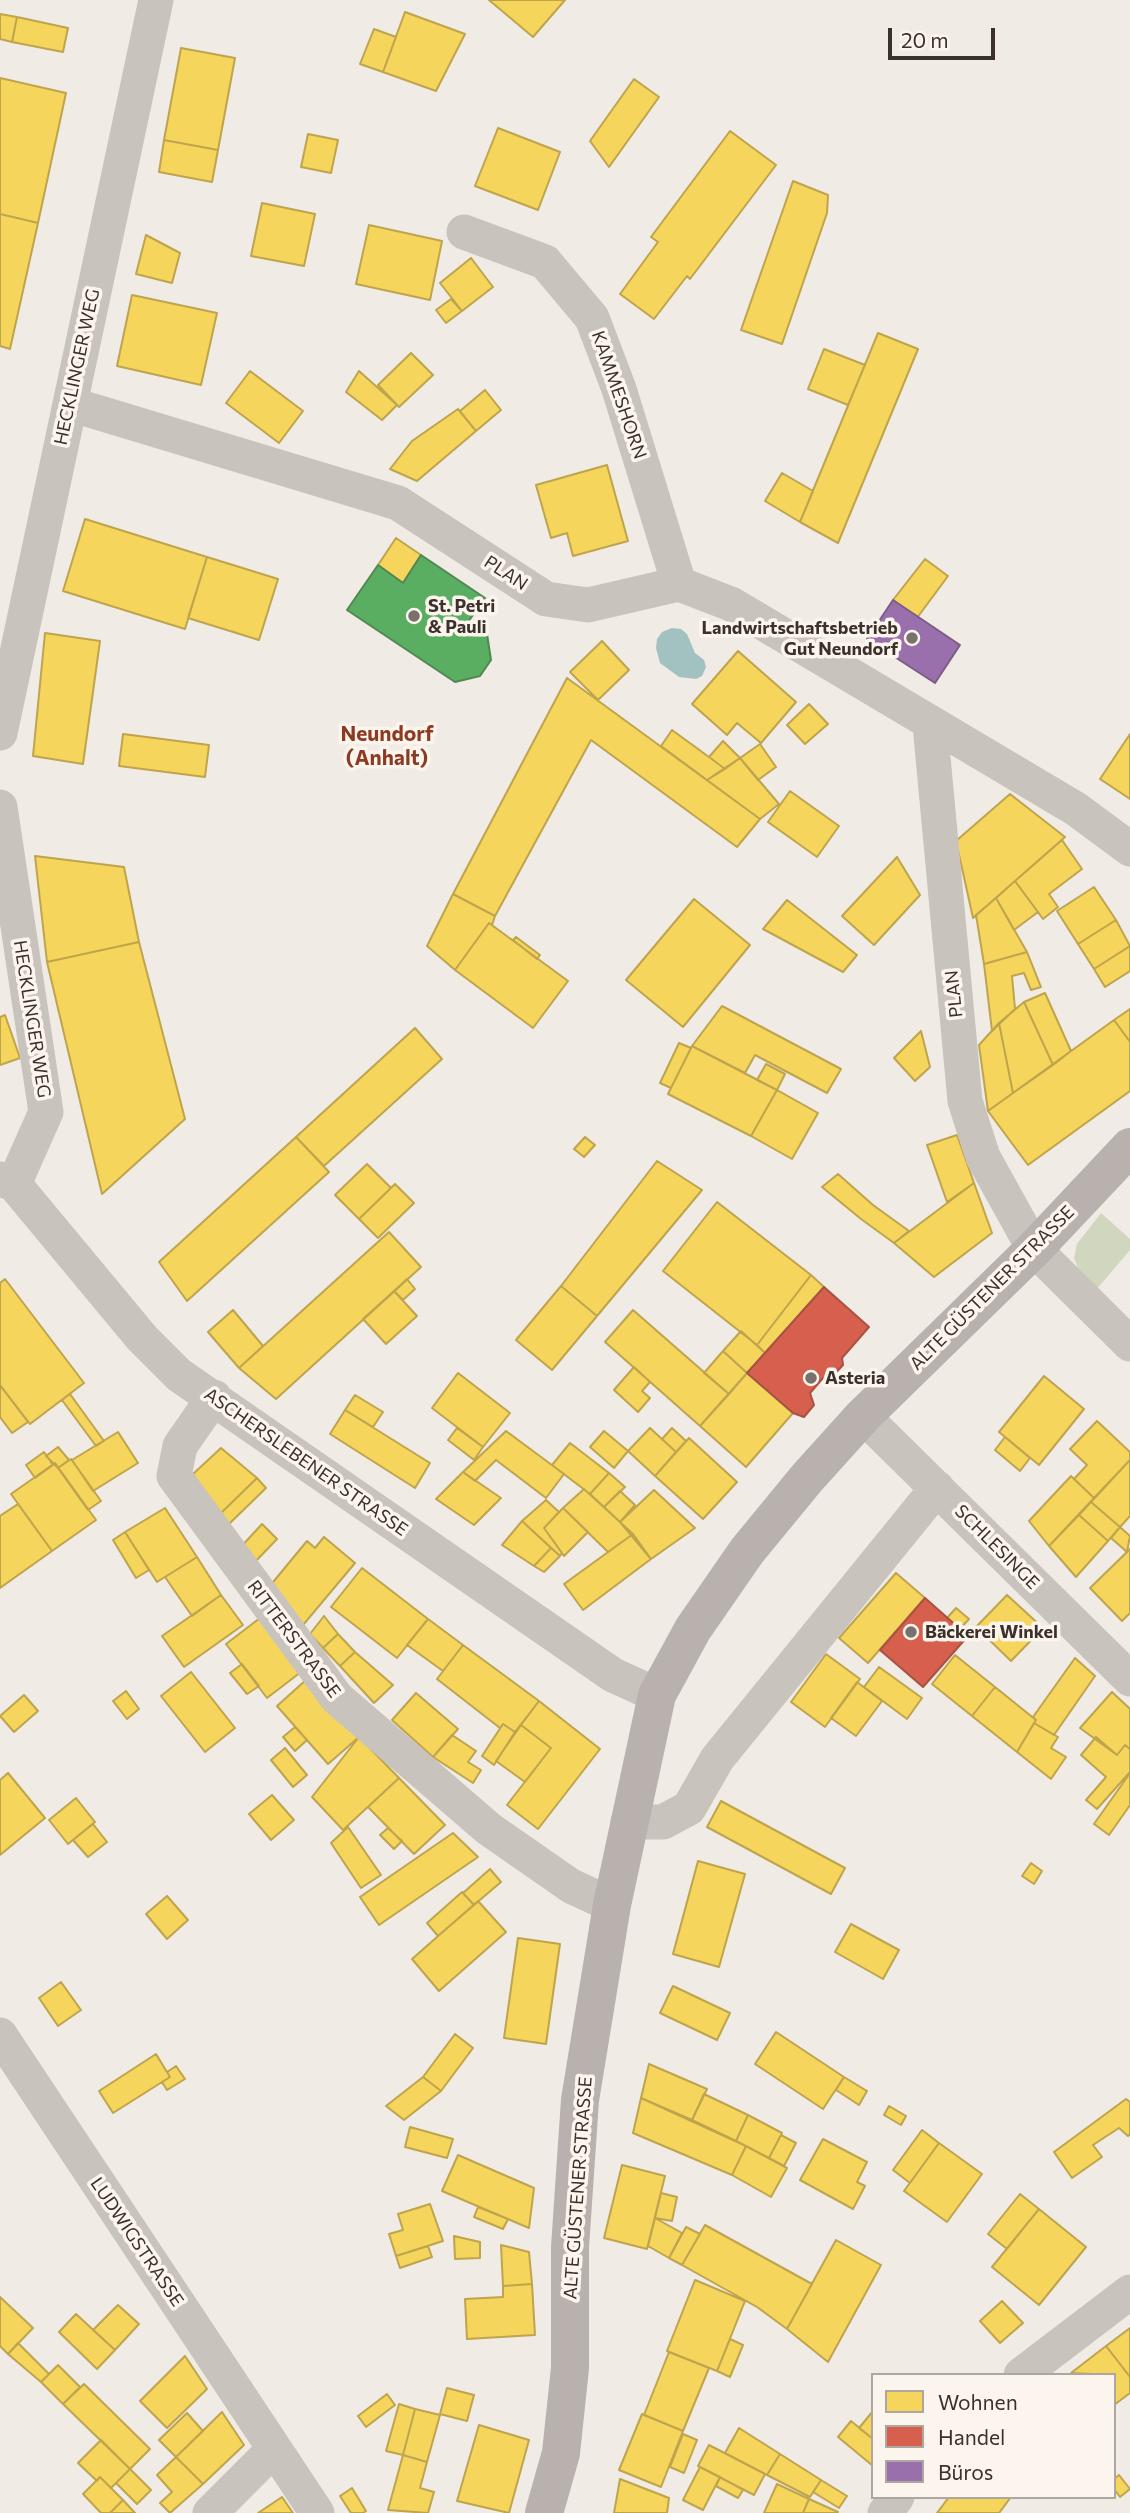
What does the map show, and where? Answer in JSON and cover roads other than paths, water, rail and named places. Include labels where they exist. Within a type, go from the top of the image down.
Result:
[{"type":"main road","name":"ALTE GÜSTENER STRASSE","points":[[544,2513],[561,2454],[568,2393],[570,2247],[580,2100],[612,1905],[657,1695],[693,1629],[747,1551],[807,1478],[863,1416],[1034,1249],[1130,1147]]},
{"type":"street","name":"HECKLINGER WEG","points":[[0,733],[5,680],[70,404],[156,0]]},
{"type":"street","name":"KAMMESHORN","points":[[464,232],[545,262],[592,318],[619,389],[679,584]]},
{"type":"street","name":"PLAN","points":[[70,404],[398,503],[546,599],[588,605],[679,584]]},
{"type":"street","points":[[679,584],[731,604],[930,725],[1076,809],[1130,849]]},
{"type":"street","name":"PLAN","points":[[930,725],[965,1101],[983,1157],[1034,1249],[1130,1344]]},
{"type":"street","name":"HECKLINGER WEG","points":[[0,807],[46,1112],[7,1181]]},
{"type":"street","name":"ASCHERSLEBENER STRASSE","points":[[7,1181],[142,1338],[178,1375],[214,1397],[613,1675],[657,1695]]},
{"type":"street","name":"RITTERSTRASSE","points":[[214,1397],[180,1446],[174,1476],[337,1698],[489,1829],[571,1886],[612,1905]]},
{"type":"street","name":"SCHLESINGE","points":[[863,1416],[1130,1679]]},
{"type":"street","points":[[628,1822],[663,1822],[689,1808],[717,1759],[937,1488]]},
{"type":"street","name":"LUDWIGSTRASSE","points":[[0,2035],[317,2513]]},
{"type":"street","points":[[1024,2373],[1130,2292]]},
{"type":"street","points":[[210,2513],[274,2449]]},
{"type":"water","points":[[672,628],[681,629],[687,634],[695,653],[704,660],[706,667],[702,676],[696,679],[679,677],[660,663],[656,648],[657,639],[662,632]]},
{"type":"place","name":"St. Petri & Pauli","points":[[414,616]]},
{"type":"place","name":"Landwirtschaftsbetrieb Gut Neundorf","points":[[912,638]]},
{"type":"place","name":"Asteria","points":[[811,1378]]},
{"type":"place","name":"Bäckerei Winkel","points":[[911,1632]]},
{"type":"district","name":"Neundorf (Anhalt)","points":[[387,746]]}]
